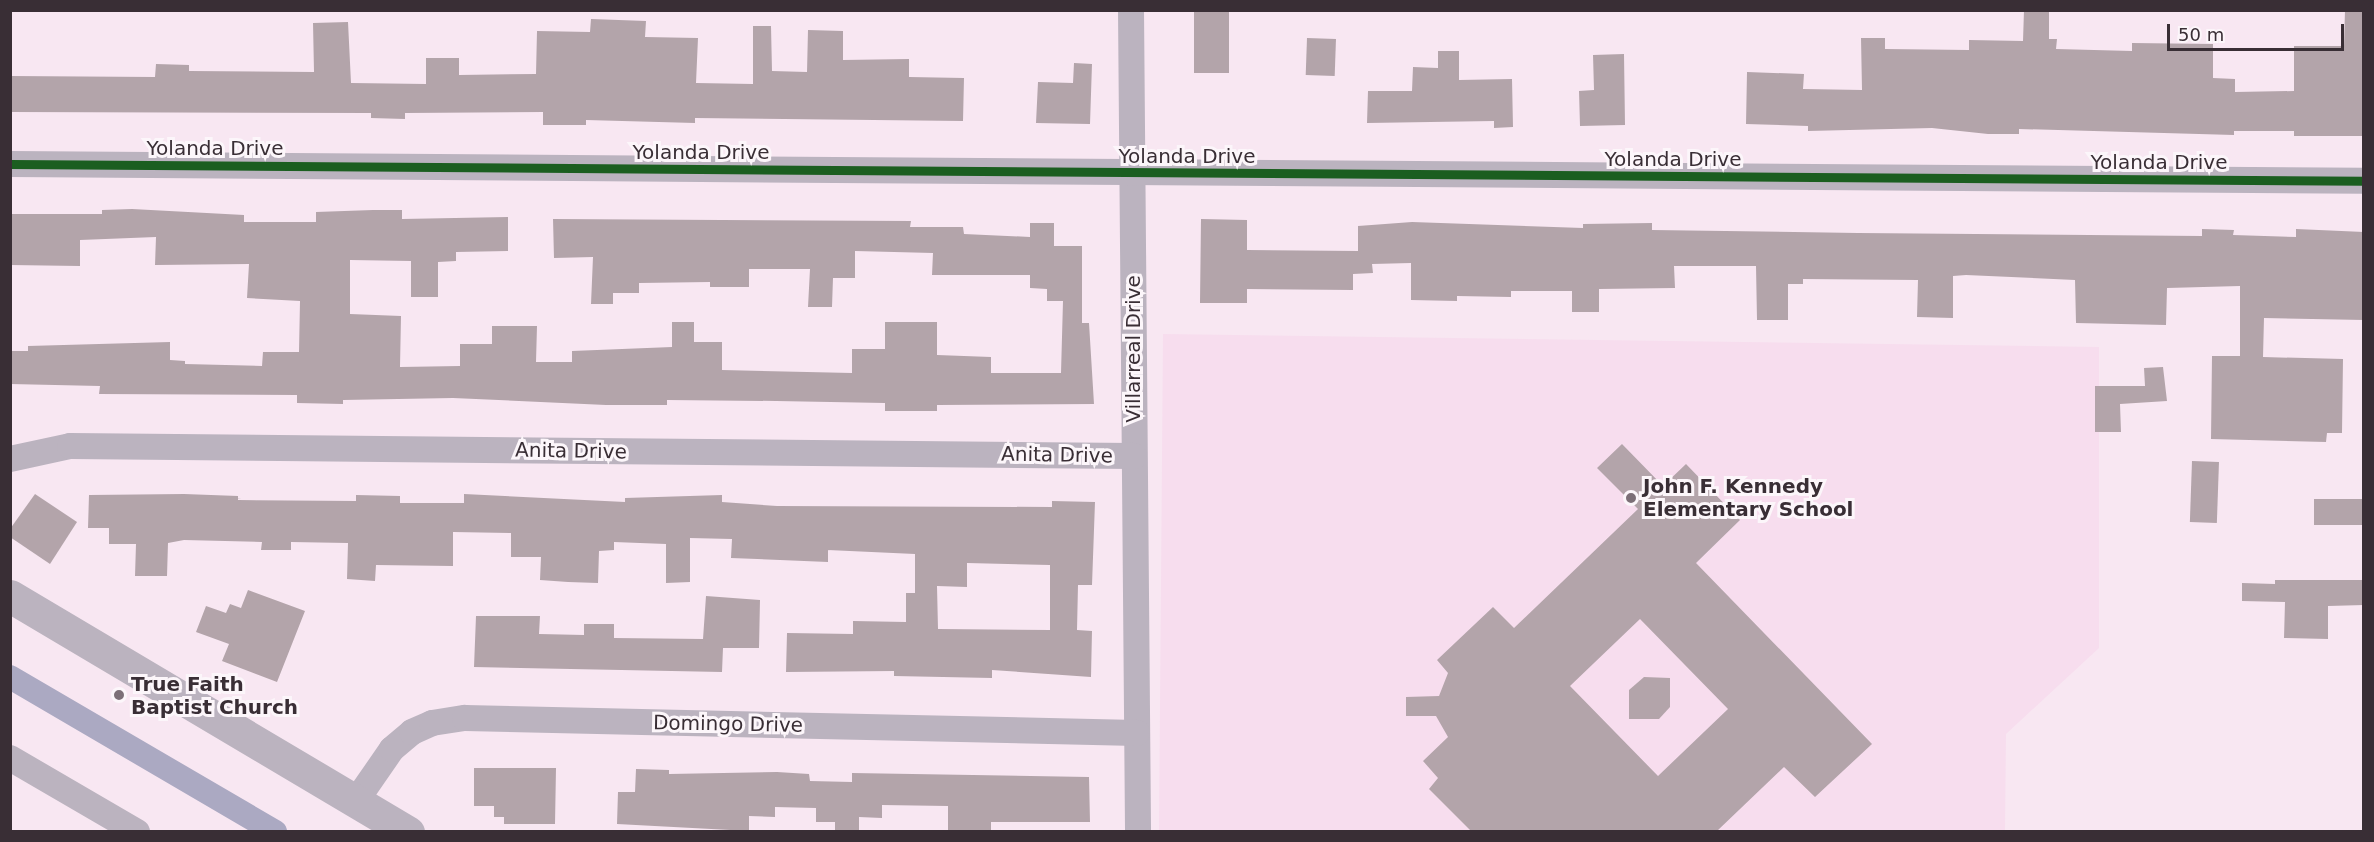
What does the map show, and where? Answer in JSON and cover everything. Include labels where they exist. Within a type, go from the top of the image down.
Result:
[{"type":"street","name":"Villarreal Drive","points":[[1131,10],[1138,831]]},
{"type":"street","name":"Yolanda Drive","points":[[10,164],[1132,174],[2364,181]]},
{"type":"street","name":"Anita Drive","points":[[10,459],[70,446],[1134,456]]},
{"type":"street","points":[[10,596],[408,831]]},
{"type":"street","name":"Domingo Drive","points":[[356,801],[392,749],[412,732],[465,718],[1137,733]]},
{"type":"street","points":[[10,758],[137,831]]},
{"type":"shaded area","name":"John F. Kennedy Elementary School","points":[[1163,334],[2099,347],[2099,648],[2006,734],[2005,831],[1159,832]]},
{"type":"building","points":[[1194,10],[1229,10],[1229,73],[1194,73]]},
{"type":"building","points":[[2024,10],[2049,10],[2049,39],[2057,39],[2056,49],[2132,51],[2132,43],[2213,44],[2213,78],[2235,79],[2235,92],[2294,91],[2294,46],[2344,46],[2345,10],[2364,10],[2364,136],[2294,136],[2294,131],[2234,131],[2234,135],[2019,129],[2019,134],[1988,134],[1932,128],[1808,131],[1808,126],[1746,124],[1747,72],[1804,74],[1803,89],[1862,90],[1861,38],[1885,38],[1885,49],[1969,50],[1969,40],[2023,41]]},
{"type":"building","points":[[591,19],[646,21],[645,37],[698,38],[696,83],[753,84],[753,26],[771,26],[772,71],[807,72],[808,30],[843,31],[843,60],[909,59],[909,77],[964,78],[963,121],[695,118],[695,123],[586,120],[586,125],[543,125],[543,112],[405,113],[405,119],[371,118],[371,113],[10,112],[10,76],[155,77],[156,64],[189,65],[189,71],[314,72],[313,23],[348,22],[351,83],[426,84],[426,58],[459,58],[459,75],[536,74],[537,31],[590,32]]},
{"type":"building","points":[[1307,38],[1336,39],[1335,76],[1306,75]]},
{"type":"building","points":[[1438,51],[1459,51],[1459,80],[1512,79],[1513,127],[1494,128],[1494,121],[1367,123],[1368,91],[1412,91],[1413,67],[1438,68]]},
{"type":"building","points":[[1624,54],[1625,125],[1580,126],[1579,91],[1594,90],[1593,55]]},
{"type":"building","points":[[1074,63],[1092,64],[1090,124],[1036,123],[1038,82],[1073,83]]},
{"type":"building","points":[[132,209],[244,215],[244,222],[316,222],[316,212],[373,210],[402,210],[402,219],[508,217],[508,251],[456,252],[456,261],[438,262],[438,297],[411,297],[411,261],[350,260],[350,314],[401,316],[400,367],[460,366],[460,344],[492,344],[492,326],[537,326],[536,362],[572,362],[572,351],[672,347],[672,322],[694,322],[694,342],[722,342],[722,370],[852,373],[852,349],[885,349],[885,322],[937,322],[937,355],[991,357],[991,373],[1061,373],[1063,301],[1047,301],[1047,289],[1030,288],[1030,275],[932,275],[933,253],[855,251],[855,278],[833,278],[832,307],[808,307],[810,269],[749,269],[749,287],[710,287],[710,282],[639,283],[639,293],[613,293],[613,304],[591,304],[593,257],[554,258],[553,219],[911,221],[910,227],[963,227],[964,234],[1030,237],[1030,223],[1054,223],[1054,246],[1082,246],[1082,323],[1089,323],[1094,404],[937,405],[937,411],[885,411],[885,403],[776,401],[667,400],[667,405],[606,405],[453,398],[343,400],[343,404],[297,403],[297,395],[99,394],[100,386],[10,384],[10,351],[28,351],[28,346],[170,342],[170,360],[185,361],[185,364],[262,366],[263,352],[299,352],[300,301],[247,298],[249,264],[155,265],[156,237],[80,240],[80,266],[10,265],[10,214],[102,214],[102,210]]},
{"type":"building","points":[[1201,219],[1247,220],[1247,250],[1358,251],[1358,226],[1412,222],[1583,228],[1583,224],[1652,223],[1652,230],[1858,233],[2202,236],[2202,229],[2234,230],[2233,235],[2296,237],[2296,229],[2364,232],[2364,320],[2264,318],[2263,357],[2343,359],[2342,433],[2327,433],[2326,442],[2211,439],[2212,356],[2240,356],[2240,286],[2167,288],[2166,325],[2076,323],[2075,280],[1966,275],[1953,276],[1953,318],[1917,317],[1918,280],[1803,279],[1803,284],[1788,284],[1788,320],[1757,320],[1756,266],[1674,266],[1675,288],[1599,289],[1599,312],[1572,312],[1572,291],[1511,291],[1511,297],[1457,296],[1457,301],[1411,300],[1411,263],[1372,264],[1373,273],[1353,274],[1353,290],[1247,289],[1247,303],[1200,303]]},
{"type":"building","points":[[2163,367],[2167,401],[2120,404],[2121,432],[2095,432],[2095,386],[2145,386],[2144,368]]},
{"type":"building","points":[[1622,444],[1663,486],[1686,464],[1740,520],[1696,563],[1872,744],[1815,797],[1784,767],[1717,831],[1471,831],[1429,789],[1438,778],[1423,761],[1448,737],[1436,716],[1406,716],[1406,697],[1439,696],[1448,673],[1437,660],[1493,607],[1514,628],[1638,509],[1597,468]],"holes":[[[1640,619],[1728,709],[1658,776],[1570,686]]]},
{"type":"building","points":[[2192,461],[2219,462],[2217,523],[2190,522]]},
{"type":"building","points":[[35,494],[77,522],[50,564],[10,537],[10,529]]},
{"type":"building","points":[[184,494],[238,496],[238,500],[356,501],[356,495],[400,496],[400,503],[464,503],[464,494],[625,502],[625,498],[722,495],[722,502],[777,506],[1052,507],[1052,501],[1095,502],[1092,585],[1078,585],[1077,630],[1092,631],[1091,677],[992,670],[992,678],[894,676],[894,671],[786,672],[787,633],[853,634],[853,621],[906,622],[906,593],[915,593],[915,554],[828,550],[828,562],[731,558],[732,539],[690,538],[690,582],[666,583],[666,544],[614,542],[614,550],[599,551],[598,583],[568,582],[540,580],[541,557],[511,557],[511,533],[453,532],[453,566],[376,565],[375,581],[347,579],[348,543],[291,542],[291,550],[261,550],[262,542],[184,540],[168,543],[167,576],[135,576],[136,544],[109,544],[109,528],[88,528],[89,495]],"holes":[[[967,563],[1050,565],[1050,630],[938,629],[937,586],[967,587]]]},
{"type":"building","points":[[2314,499],[2364,499],[2364,525],[2314,525]]},
{"type":"building","points":[[2275,580],[2364,580],[2364,605],[2328,606],[2328,639],[2284,638],[2285,602],[2242,601],[2242,583],[2275,584]]},
{"type":"building","points":[[248,590],[305,611],[277,682],[222,661],[229,644],[196,632],[206,606],[226,613],[230,604],[241,608]]},
{"type":"building","points":[[706,596],[760,600],[759,648],[723,648],[722,672],[474,667],[476,616],[540,616],[539,634],[584,635],[584,624],[614,624],[614,638],[703,639]]},
{"type":"building","points":[[1644,677],[1670,678],[1670,707],[1659,719],[1629,719],[1629,690]]},
{"type":"building","points":[[474,768],[556,768],[555,824],[504,824],[504,817],[494,817],[494,806],[474,806]]},
{"type":"building","points":[[636,769],[669,770],[669,774],[777,772],[809,774],[810,781],[852,782],[852,773],[1089,777],[1090,822],[991,822],[991,831],[948,831],[948,806],[882,805],[882,818],[859,817],[859,831],[835,831],[835,822],[816,822],[816,808],[775,807],[775,817],[749,816],[749,831],[617,824],[618,792],[635,792]]},
{"type":"waterway","points":[[10,677],[275,832]]},
{"type":"cycle path","points":[[10,164],[2364,181]]},
{"type":"place","name":"John F. Kennedy Elementary School","points":[[1631,498]]},
{"type":"place","name":"True Faith Baptist Church","points":[[119,695]]}]
